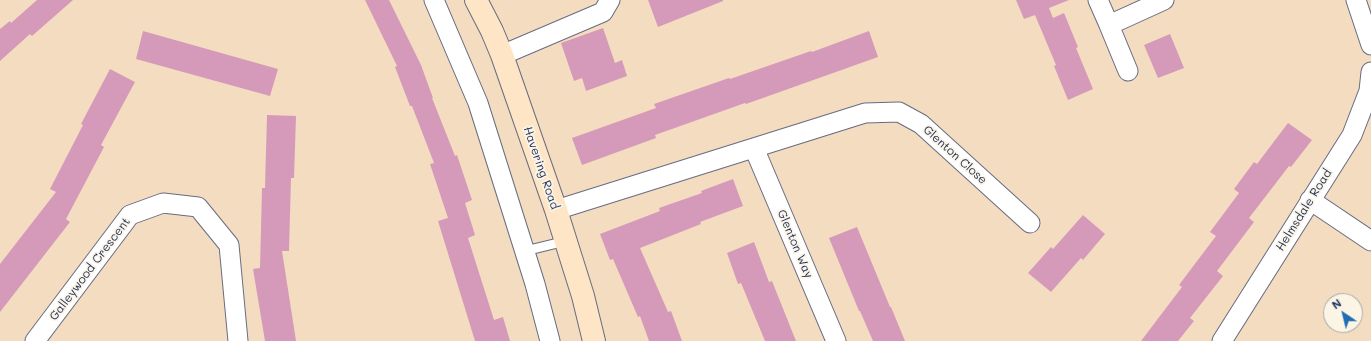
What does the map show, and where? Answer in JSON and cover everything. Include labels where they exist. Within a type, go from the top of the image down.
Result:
[{"type":"main road","name":"Havering Road","points":[[476,0],[492,31],[502,55],[556,210],[584,296],[594,341]]},
{"type":"street","points":[[434,0],[478,103],[525,251],[550,341]]},
{"type":"street","points":[[502,55],[603,12],[610,0]]},
{"type":"street","points":[[1098,0],[1128,71]]},
{"type":"street","points":[[1109,25],[1164,0]]},
{"type":"street","points":[[1356,0],[1371,45]]},
{"type":"street","name":"Helmsdale Road","points":[[1222,341],[1352,134],[1369,90],[1371,72]]},
{"type":"street","name":"Glenton Close","points":[[556,210],[865,113],[899,112],[922,124],[1030,223]]},
{"type":"street","name":"Glenton Way","points":[[754,148],[836,341]]},
{"type":"street","points":[[1310,200],[1371,241]]},
{"type":"street","name":"Galleywood Crescent","points":[[35,341],[130,215],[163,203],[198,207],[229,245],[238,341]]},
{"type":"lane","points":[[525,251],[566,241]]},
{"type":"building","points":[[37,0],[73,0],[32,36],[30,34],[0,61],[0,29],[10,21],[11,23]]},
{"type":"building","points":[[365,0],[389,0],[421,65],[432,98],[455,156],[457,155],[472,200],[465,203],[475,235],[468,238],[494,320],[503,317],[510,341],[475,341],[438,221],[448,218],[430,164],[434,163],[395,67],[397,66]]},
{"type":"building","points":[[648,0],[723,0],[723,1],[658,27]]},
{"type":"building","points":[[1016,0],[1069,0],[1049,8],[1053,18],[1064,13],[1078,47],[1076,48],[1093,89],[1068,100],[1054,66],[1056,65],[1035,15],[1024,19]]},
{"type":"building","points":[[603,28],[615,63],[622,60],[627,76],[586,91],[582,78],[574,81],[561,43]]},
{"type":"building","points":[[143,31],[278,69],[270,96],[136,59]]},
{"type":"building","points":[[869,31],[878,57],[655,135],[656,138],[582,165],[572,138],[656,108],[654,104],[811,51],[812,52]]},
{"type":"building","points":[[1170,34],[1184,68],[1158,78],[1144,45]]},
{"type":"building","points":[[110,69],[135,82],[101,145],[104,147],[66,219],[70,222],[0,312],[0,264],[56,192],[50,189],[83,125],[81,124]]},
{"type":"building","points":[[267,115],[296,116],[294,178],[291,178],[289,251],[282,251],[296,341],[265,341],[253,269],[260,268],[262,188],[265,188]]},
{"type":"building","points":[[1288,123],[1312,140],[1291,167],[1289,166],[1249,218],[1254,222],[1217,271],[1223,276],[1190,318],[1194,321],[1178,341],[1141,341],[1182,287],[1179,285],[1216,236],[1210,232],[1239,193],[1234,189],[1254,162],[1257,164]]},
{"type":"building","points":[[733,179],[743,206],[700,222],[701,224],[640,248],[668,312],[671,311],[682,341],[649,341],[640,316],[638,317],[613,259],[610,260],[600,234],[660,211],[659,208],[702,193],[701,191]]},
{"type":"building","points":[[1083,215],[1105,234],[1083,260],[1081,258],[1051,292],[1028,273],[1051,247],[1053,249]]},
{"type":"building","points":[[857,227],[905,341],[873,341],[859,311],[829,238]]},
{"type":"building","points":[[754,242],[769,282],[772,281],[796,341],[765,341],[741,283],[738,284],[727,253]]}]
